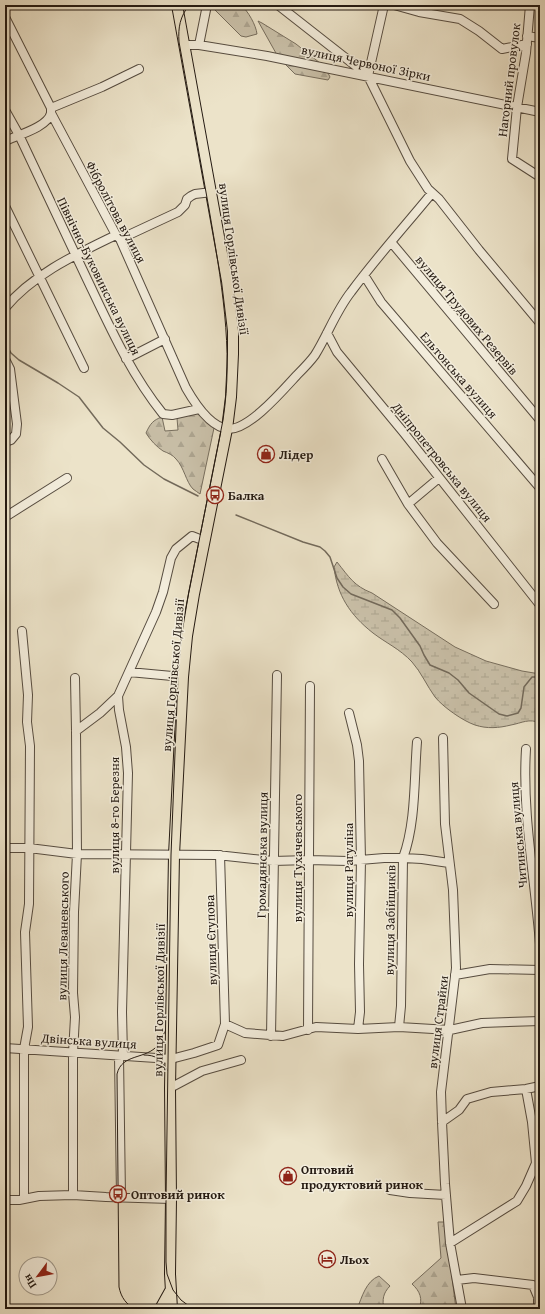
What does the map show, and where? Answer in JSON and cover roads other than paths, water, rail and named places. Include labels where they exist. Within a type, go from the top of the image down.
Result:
[{"type":"main road","name":"вулиця Горлівської Дивізії","points":[[172,1309],[170,1291],[170,1088],[174,855],[184,677],[194,594],[227,429],[233,378],[233,330],[228,293],[212,192],[177,5]]},
{"type":"main road","points":[[160,1309],[170,1291]]},
{"type":"street","points":[[200,45],[207,5]]},
{"type":"street","points":[[278,5],[368,76],[410,161],[428,189],[439,199],[540,323]]},
{"type":"street","points":[[368,76],[384,5]]},
{"type":"street","points":[[394,5],[419,12],[460,19],[479,31],[502,50],[527,40],[540,38]]},
{"type":"street","name":"Нагорний провулок","points":[[530,5],[512,159],[540,178]]},
{"type":"street","name":"Фібролітова вулиця","points":[[5,17],[90,188],[118,237],[186,388],[199,409],[212,421],[227,429]]},
{"type":"street","name":"вулиця Червоної Зірки","points":[[185,45],[200,45],[267,56],[540,112]]},
{"type":"street","points":[[5,141],[46,122],[50,118],[51,111],[140,69]]},
{"type":"street","name":"Північно-Буковинська вулиця","points":[[5,110],[19,135],[126,359],[140,383],[163,414],[172,415],[199,409]]},
{"type":"street","points":[[5,308],[40,276],[76,255],[178,212],[185,205],[187,199],[195,194],[212,192]]},
{"type":"street","points":[[227,429],[234,428],[250,420],[276,398],[314,356],[337,312],[364,275],[432,193]]},
{"type":"street","points":[[5,206],[84,368]]},
{"type":"street","name":"вулиця Трудових Резервів","points":[[391,242],[540,420]]},
{"type":"street","name":"Ельтонська вулиця","points":[[364,275],[381,302],[540,488]]},
{"type":"street","name":"Дніпропетровська вулиця","points":[[327,333],[337,352],[440,478],[540,605]]},
{"type":"street","points":[[126,359],[165,339]]},
{"type":"street","points":[[5,359],[10,369],[17,424],[16,434],[11,440],[5,442]]},
{"type":"street","points":[[382,459],[408,504],[437,543],[494,604]]},
{"type":"street","points":[[5,517],[67,478]]},
{"type":"street","points":[[408,504],[440,478]]},
{"type":"street","name":"вулиця 8-го Березня","points":[[120,1198],[121,1055],[128,773],[126,747],[118,710],[118,696],[156,612],[163,592],[171,558],[188,538],[192,536],[205,541]]},
{"type":"street","points":[[22,631],[28,695],[27,722],[30,746],[28,904],[24,932],[28,1027],[24,1049],[24,1199]]},
{"type":"street","points":[[129,672],[184,677]]},
{"type":"street","name":"Громадянська вулиця","points":[[271,1036],[277,675]]},
{"type":"street","name":"вулиця Леваневського","points":[[73,1195],[73,1053],[75,1017],[74,912],[77,854],[74,678]]},
{"type":"street","name":"вулиця Тухачевського","points":[[308,1030],[310,686]]},
{"type":"street","points":[[76,731],[100,713],[118,696]]},
{"type":"street","name":"вулиця Рагуліна","points":[[349,713],[359,760],[360,1012],[358,1029]]},
{"type":"street","name":"вулиця Страйки","points":[[443,738],[445,824],[453,890],[455,975],[450,1030],[441,1092],[450,1243],[462,1309]]},
{"type":"street","name":"вулиця Забійщиків","points":[[399,1028],[401,1006],[403,858],[413,806],[417,742]]},
{"type":"street","name":"Читинська вулиця","points":[[526,748],[524,774],[526,804],[540,944]]},
{"type":"street","points":[[5,848],[29,848],[77,854],[220,855],[274,861],[348,861],[403,858],[450,863]]},
{"type":"street","name":"вулиця Єгупова","points":[[220,855],[225,1024]]},
{"type":"street","points":[[455,975],[490,969],[540,970]]},
{"type":"street","points":[[225,1024],[246,1034],[284,1036],[316,1027],[450,1030],[482,1023],[540,1021]]},
{"type":"street","name":"Двінська вулиця","points":[[5,1048],[171,1059],[218,1045],[225,1024]]},
{"type":"street","points":[[170,1088],[202,1071],[241,1060]]},
{"type":"street","points":[[442,1122],[459,1110],[467,1099],[491,1092],[526,1089],[540,1086]]},
{"type":"street","points":[[450,1243],[517,1201],[538,1162],[526,1089]]},
{"type":"street","points":[[390,1190],[410,1193],[446,1195]]},
{"type":"street","points":[[5,1200],[24,1199],[39,1196],[73,1195],[171,1199]]},
{"type":"street","points":[[457,1280],[474,1278],[533,1285],[538,1297],[538,1309]]},
{"type":"waterway","points":[[5,343],[11,353],[19,360],[79,397],[103,428],[144,465],[164,479],[198,496]]},
{"type":"waterway","points":[[236,515],[303,542],[320,547],[330,557],[337,578],[343,587],[351,594],[392,610],[400,618],[420,646],[430,665],[449,673],[458,680],[469,693],[499,714],[507,716],[518,713],[521,708],[524,687],[532,677],[540,677]]},
{"type":"tram line","points":[[189,5],[180,22],[179,42],[218,262],[227,340],[226,393],[223,420],[182,627],[178,677],[171,855],[166,1262],[167,1274],[173,1290],[181,1300],[193,1309]]},
{"type":"tram line","points":[[136,1309],[124,1300],[119,1287],[117,1074],[120,1067],[124,1063],[153,1050],[160,1042],[165,1031]]},
{"type":"tram line","points":[[144,1055],[158,1058],[167,1070]]},
{"type":"place","name":"Лідер","points":[[266,454]]},
{"type":"place","name":"Балка","points":[[215,495]]},
{"type":"place","name":"Оптовий продуктовий ринок","points":[[288,1176]]},
{"type":"place","name":"Оптовий ринок","points":[[118,1194]]},
{"type":"place","name":"Льох","points":[[327,1259]]}]
